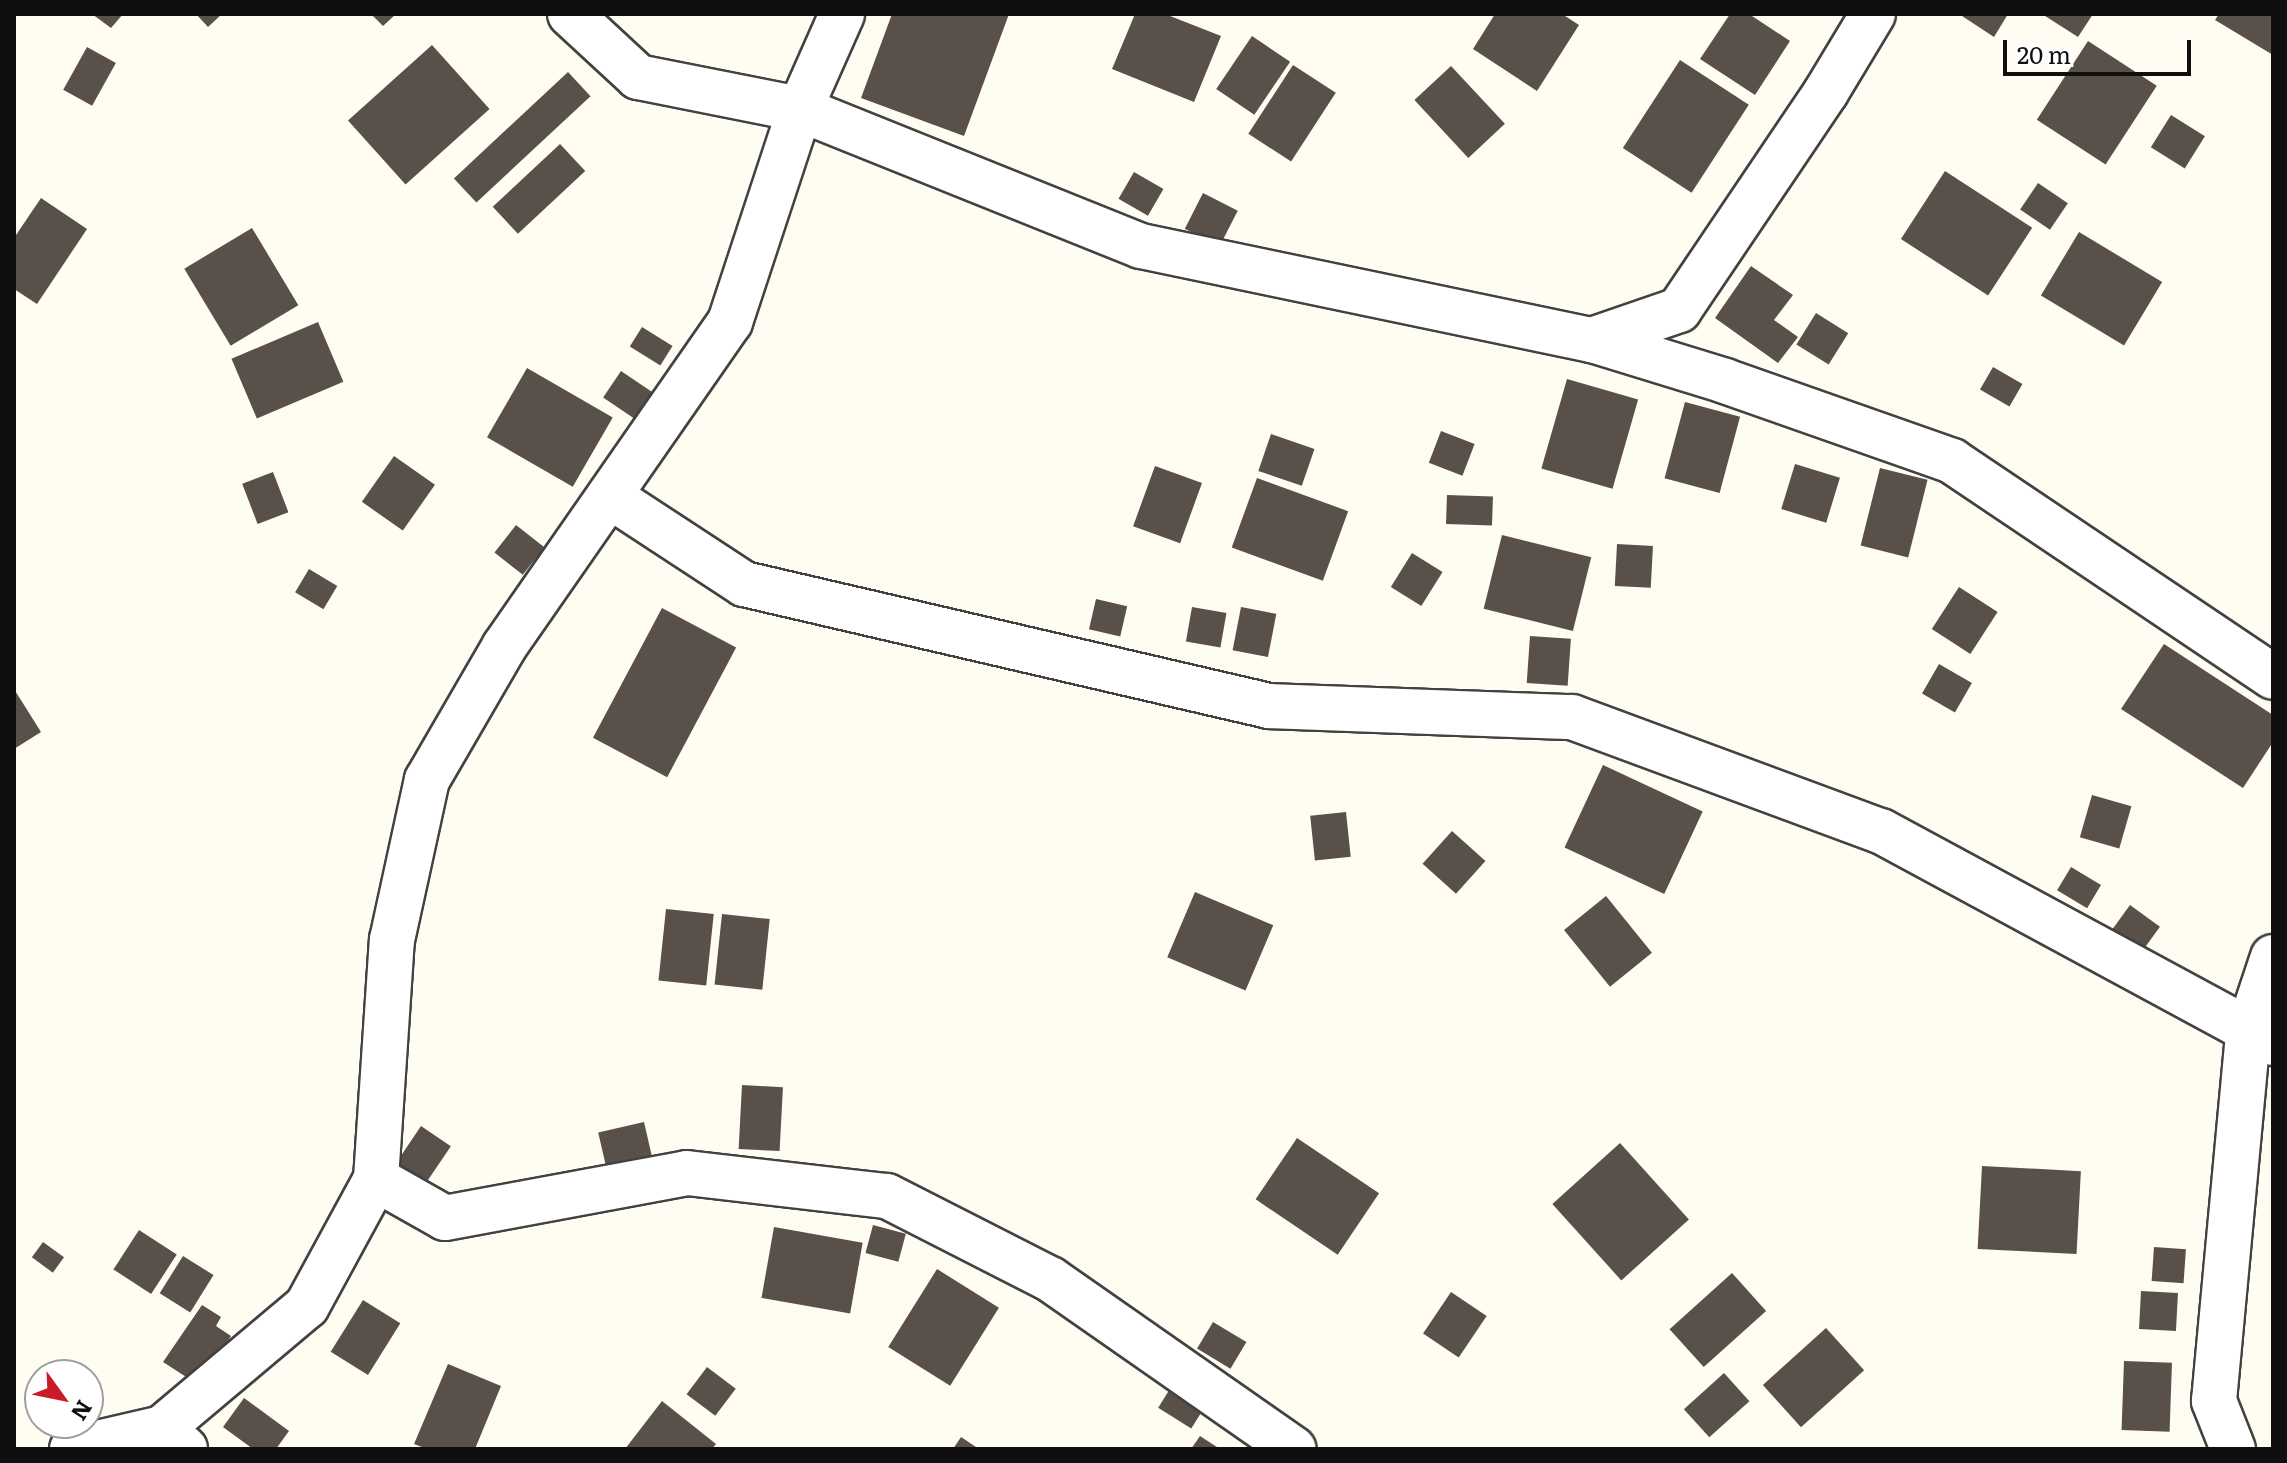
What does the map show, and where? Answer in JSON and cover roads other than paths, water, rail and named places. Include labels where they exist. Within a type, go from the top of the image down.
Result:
[{"type":"street","points":[[570,14],[638,77],[800,109],[1141,246],[1592,340],[1725,381],[1952,461],[2273,677]]},
{"type":"street","points":[[72,1449],[173,1439],[307,1306],[376,1179],[392,940],[427,780],[504,647],[730,322],[800,109],[842,14]]},
{"type":"street","points":[[1592,340],[1679,310],[1826,92],[1873,14]]},
{"type":"street","points":[[611,497],[744,584],[1269,706],[1572,717],[1881,831],[2261,1038]]},
{"type":"street","points":[[2233,1449],[2214,1401],[2273,957]]},
{"type":"street","points":[[376,1179],[445,1218],[687,1173],[887,1196],[1050,1279],[1294,1449]]}]
